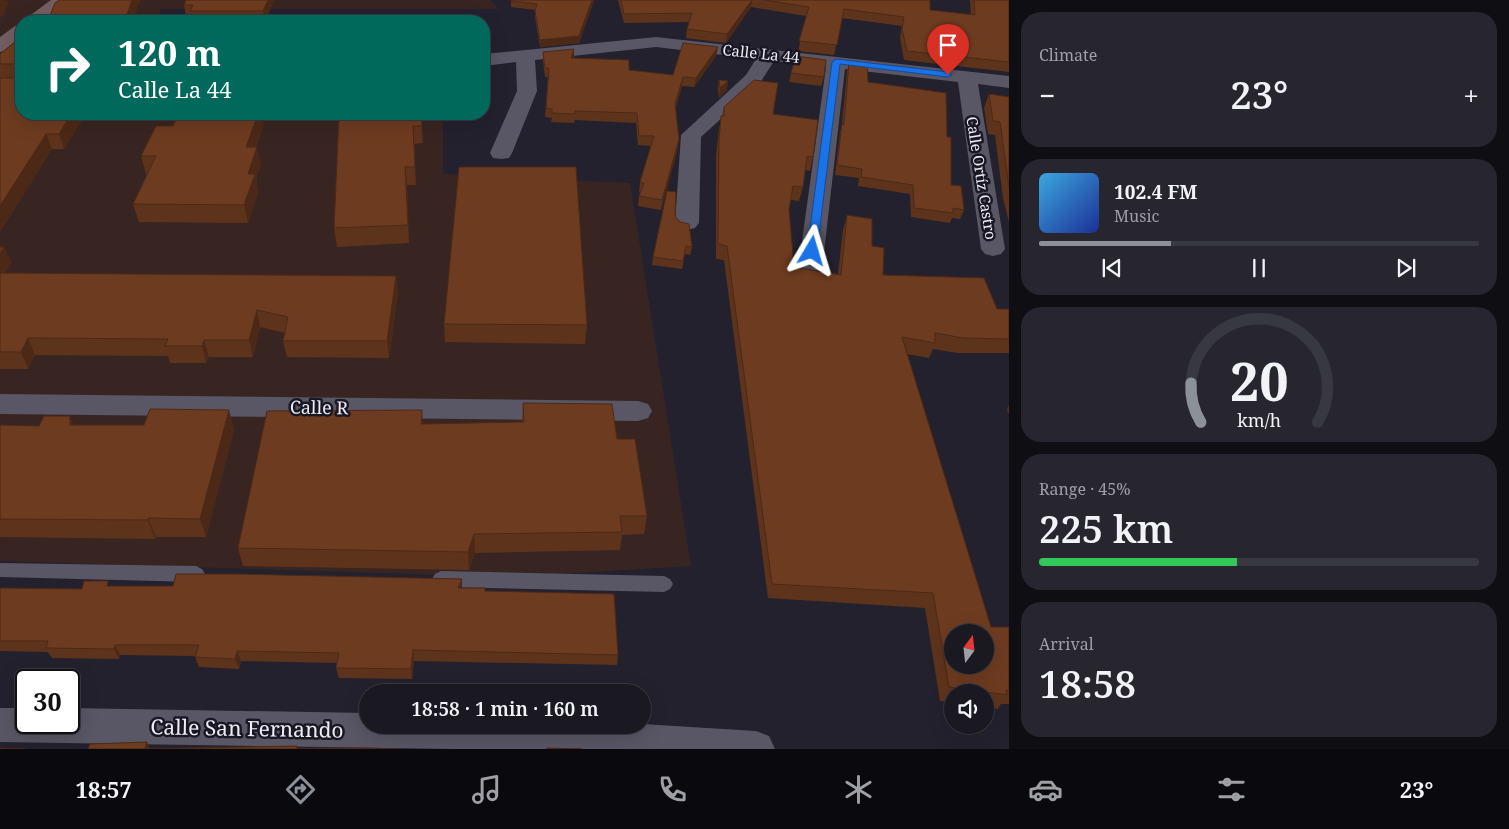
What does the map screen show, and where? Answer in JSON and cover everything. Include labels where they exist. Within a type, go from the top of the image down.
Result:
[{"type":"street","points":[[42,15],[62,0]]},
{"type":"street","points":[[0,46],[15,35]]},
{"type":"street","name":"Calle La 44","points":[[490,59],[656,42],[1009,82]]},
{"type":"street","points":[[687,223],[691,135],[753,79],[768,54]]},
{"type":"street","points":[[501,152],[526,91],[525,56]]},
{"type":"street","points":[[810,270],[836,62]]},
{"type":"street","name":"Calle Ortíz Castro","points":[[967,77],[993,249]]},
{"type":"street","name":"Calle R","points":[[0,404],[638,411]]},
{"type":"street","name":"Calle San Fernando","points":[[0,725],[756,749]]},
{"type":"lane","points":[[0,570],[218,575]]},
{"type":"lane","points":[[426,579],[664,584]]},
{"type":"shaded area","points":[[0,0],[490,0],[499,9],[160,9],[160,15],[15,15],[15,120],[443,120],[443,174],[630,183],[691,566],[509,577],[0,561]]},
{"type":"building","points":[[59,0],[132,0],[127,15],[50,15],[55,3]]},
{"type":"building","points":[[186,0],[268,0],[263,11],[190,11],[193,5],[184,5]]},
{"type":"building","points":[[511,0],[592,0],[579,36],[540,40],[535,11],[537,4]]},
{"type":"building","points":[[621,0],[752,0],[727,34],[687,29],[692,13],[624,14]]},
{"type":"building","points":[[764,0],[930,0],[930,10],[975,15],[974,0],[1009,0],[1009,62],[907,51],[902,29],[904,17],[844,9],[837,45],[799,41],[809,7]]},
{"type":"building","points":[[15,42],[15,64],[0,64],[0,54]]},
{"type":"building","points":[[683,43],[718,47],[696,78],[683,77],[675,104],[679,139],[662,200],[639,196],[644,183],[640,182],[654,136],[639,136],[637,113],[575,111],[575,114],[552,113],[552,109],[546,108],[549,68],[545,68],[543,52],[574,49],[571,58],[629,60],[629,70],[673,75]]},
{"type":"building","points":[[796,56],[826,60],[824,77],[791,73]]},
{"type":"building","points":[[849,62],[867,64],[868,82],[946,93],[947,137],[951,137],[951,185],[961,186],[964,210],[953,208],[953,213],[914,208],[913,185],[861,177],[862,169],[837,165],[842,124],[844,125]]},
{"type":"building","points":[[0,78],[15,78],[15,120],[67,120],[59,134],[46,134],[0,206]]},
{"type":"building","points":[[719,80],[728,81],[720,88]]},
{"type":"building","points":[[754,80],[778,83],[773,114],[818,120],[813,157],[807,156],[803,187],[793,186],[789,209],[794,267],[841,275],[847,215],[872,219],[872,246],[884,248],[883,275],[984,278],[997,309],[1009,309],[1009,339],[963,338],[935,333],[935,343],[902,337],[990,624],[944,624],[944,658],[933,593],[772,584],[727,246],[718,244],[719,141],[721,116],[724,116],[724,107]]},
{"type":"building","points":[[989,94],[1009,97],[1009,187],[1000,122],[993,121]]},
{"type":"building","points":[[176,120],[256,120],[246,147],[257,147],[248,174],[255,174],[244,205],[133,204],[156,156],[141,156],[156,126],[173,126]]},
{"type":"building","points":[[339,120],[422,120],[422,126],[413,126],[415,167],[405,167],[408,225],[334,228]]},
{"type":"building","points":[[459,167],[576,167],[587,325],[444,324]]},
{"type":"building","points":[[667,191],[676,192],[675,216],[680,222],[689,224],[692,247],[686,246],[683,261],[653,257]]},
{"type":"building","points":[[0,273],[396,276],[387,341],[283,341],[288,317],[257,310],[249,340],[204,340],[202,346],[165,346],[168,339],[28,338],[21,352],[0,352]]},
{"type":"building","points":[[523,403],[612,404],[617,439],[635,439],[647,516],[620,516],[622,532],[474,534],[468,552],[238,548],[267,411],[422,410],[421,424],[524,422]]},
{"type":"building","points":[[150,409],[229,410],[200,519],[0,519],[0,425],[39,426],[44,416],[70,416],[70,425],[144,425]]},
{"type":"building","points":[[176,574],[462,579],[458,588],[485,588],[485,591],[614,594],[618,655],[413,650],[411,669],[336,668],[339,653],[237,651],[235,659],[195,657],[199,645],[115,645],[114,649],[46,648],[48,641],[0,641],[0,588],[82,589],[84,581],[108,581],[107,586],[173,586]]},
{"type":"building","points":[[994,627],[1009,627],[1009,690],[1006,690],[1007,695],[994,693],[994,684],[948,684],[947,674],[994,674]]},
{"type":"building","points":[[147,742],[145,749],[88,749],[90,744]]},
{"type":"building","points":[[297,746],[297,749],[145,749]]},
{"type":"building","points":[[365,748],[400,749],[297,749]]},
{"type":"building","points":[[547,748],[582,749],[547,749]]},
{"type":"route","points":[[812,251],[836,62],[948,75]]}]
